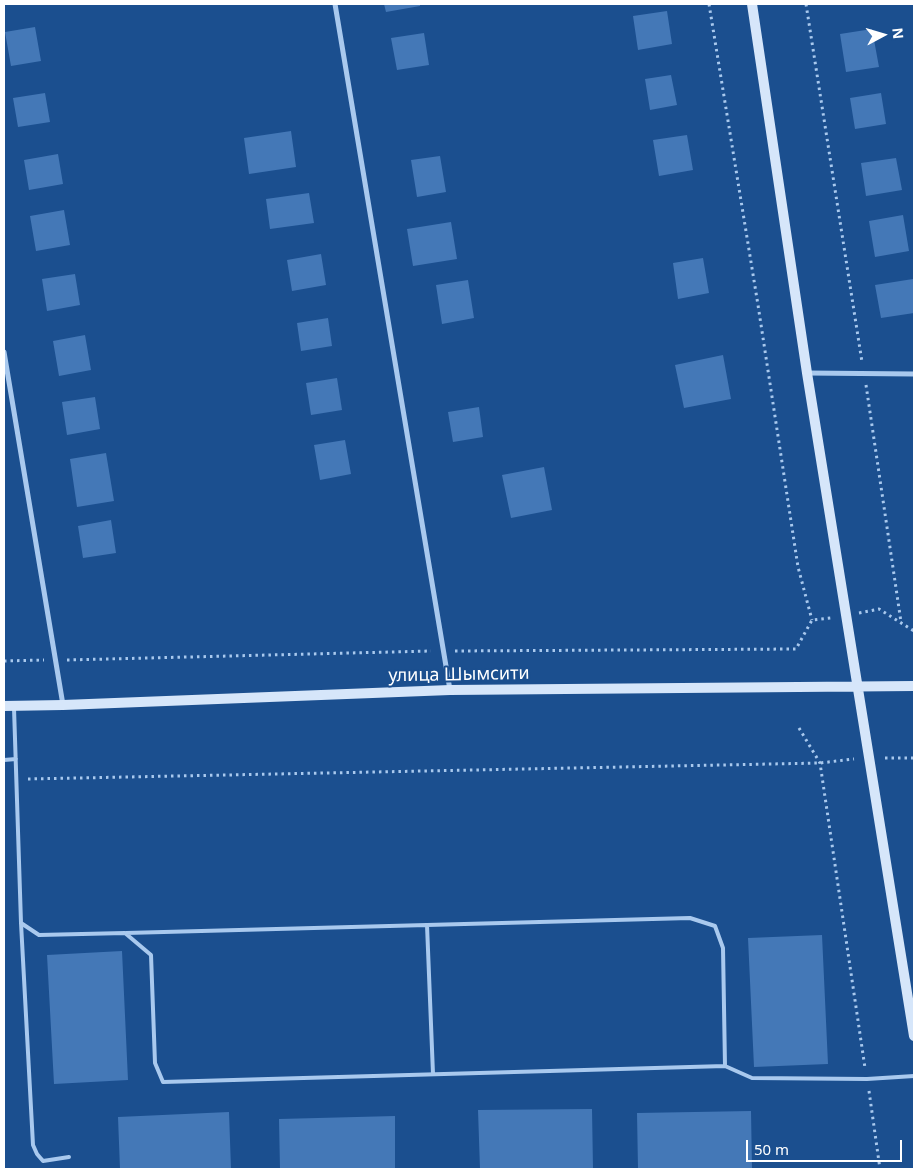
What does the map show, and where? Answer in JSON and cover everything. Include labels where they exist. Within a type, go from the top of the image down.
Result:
[{"type":"street","points":[[335,4],[450,690]]},
{"type":"street","points":[[752,4],[807,373],[914,1036]]},
{"type":"street","points":[[4,352],[63,705]]},
{"type":"street","points":[[807,373],[914,374]]},
{"type":"street","name":"улица Шымсити","points":[[9,706],[450,690],[914,686]]},
{"type":"lane","points":[[9,706],[16,759],[21,923],[33,1145],[36,1154],[43,1161],[69,1157]]},
{"type":"lane","points":[[4,760],[16,759]]},
{"type":"lane","points":[[21,923],[39,935],[690,918],[715,926],[723,948],[724,1066]]},
{"type":"lane","points":[[427,924],[433,1074]]},
{"type":"lane","points":[[125,933],[151,955],[155,1063],[163,1082],[724,1066],[752,1078],[867,1079],[914,1076]]},
{"type":"path","points":[[709,4],[798,567],[812,620]]},
{"type":"path","points":[[806,4],[901,622]]},
{"type":"path","points":[[4,661],[444,651],[796,649]]},
{"type":"path","points":[[799,728],[820,763],[880,1169]]},
{"type":"path","points":[[17,779],[820,763],[868,758],[914,758]]},
{"type":"building","points":[[384,4],[420,4],[420,6],[386,12]]},
{"type":"building","points":[[667,11],[672,44],[638,50],[633,16]]},
{"type":"building","points":[[35,27],[41,61],[11,66],[5,32]]},
{"type":"building","points":[[872,29],[879,67],[846,72],[840,34]]},
{"type":"building","points":[[424,33],[429,65],[397,70],[391,38]]},
{"type":"building","points":[[671,75],[677,105],[650,110],[645,79]]},
{"type":"building","points":[[45,93],[50,122],[18,127],[13,98]]},
{"type":"building","points":[[881,93],[886,124],[855,129],[850,98]]},
{"type":"building","points":[[291,131],[296,167],[249,174],[244,138]]},
{"type":"building","points":[[687,135],[693,170],[659,176],[653,140]]},
{"type":"building","points":[[58,154],[63,184],[29,190],[24,160]]},
{"type":"building","points":[[440,156],[446,192],[417,197],[411,160]]},
{"type":"building","points":[[896,158],[902,190],[866,196],[861,163]]},
{"type":"building","points":[[309,193],[314,223],[270,229],[266,199]]},
{"type":"building","points":[[64,210],[70,245],[36,251],[30,216]]},
{"type":"building","points":[[903,215],[909,251],[875,257],[869,221]]},
{"type":"building","points":[[451,222],[457,259],[413,266],[407,229]]},
{"type":"building","points":[[321,254],[326,285],[292,291],[287,260]]},
{"type":"building","points":[[703,258],[709,293],[678,299],[673,263]]},
{"type":"building","points":[[75,274],[80,305],[47,311],[42,279]]},
{"type":"building","points":[[913,279],[914,313],[881,318],[875,285]]},
{"type":"building","points":[[468,280],[474,318],[442,324],[436,285]]},
{"type":"building","points":[[328,318],[332,346],[301,351],[297,323]]},
{"type":"building","points":[[85,335],[91,370],[59,376],[53,341]]},
{"type":"building","points":[[723,355],[731,399],[684,408],[675,365]]},
{"type":"building","points":[[337,378],[342,410],[311,415],[306,383]]},
{"type":"building","points":[[95,397],[100,429],[67,435],[62,402]]},
{"type":"building","points":[[479,407],[483,437],[453,442],[448,412]]},
{"type":"building","points":[[345,440],[351,474],[320,480],[314,445]]},
{"type":"building","points":[[106,453],[114,501],[77,507],[70,459]]},
{"type":"building","points":[[544,467],[552,510],[511,518],[502,475]]},
{"type":"building","points":[[111,520],[116,553],[83,558],[78,526]]},
{"type":"building","points":[[822,935],[828,1064],[754,1067],[748,938]]},
{"type":"building","points":[[122,951],[128,1080],[54,1084],[47,955]]},
{"type":"building","points":[[592,1109],[593,1169],[480,1169],[478,1110]]},
{"type":"building","points":[[751,1111],[752,1169],[638,1169],[637,1113]]},
{"type":"building","points":[[229,1112],[231,1169],[120,1169],[118,1117]]},
{"type":"building","points":[[395,1116],[395,1169],[280,1169],[279,1119]]}]
